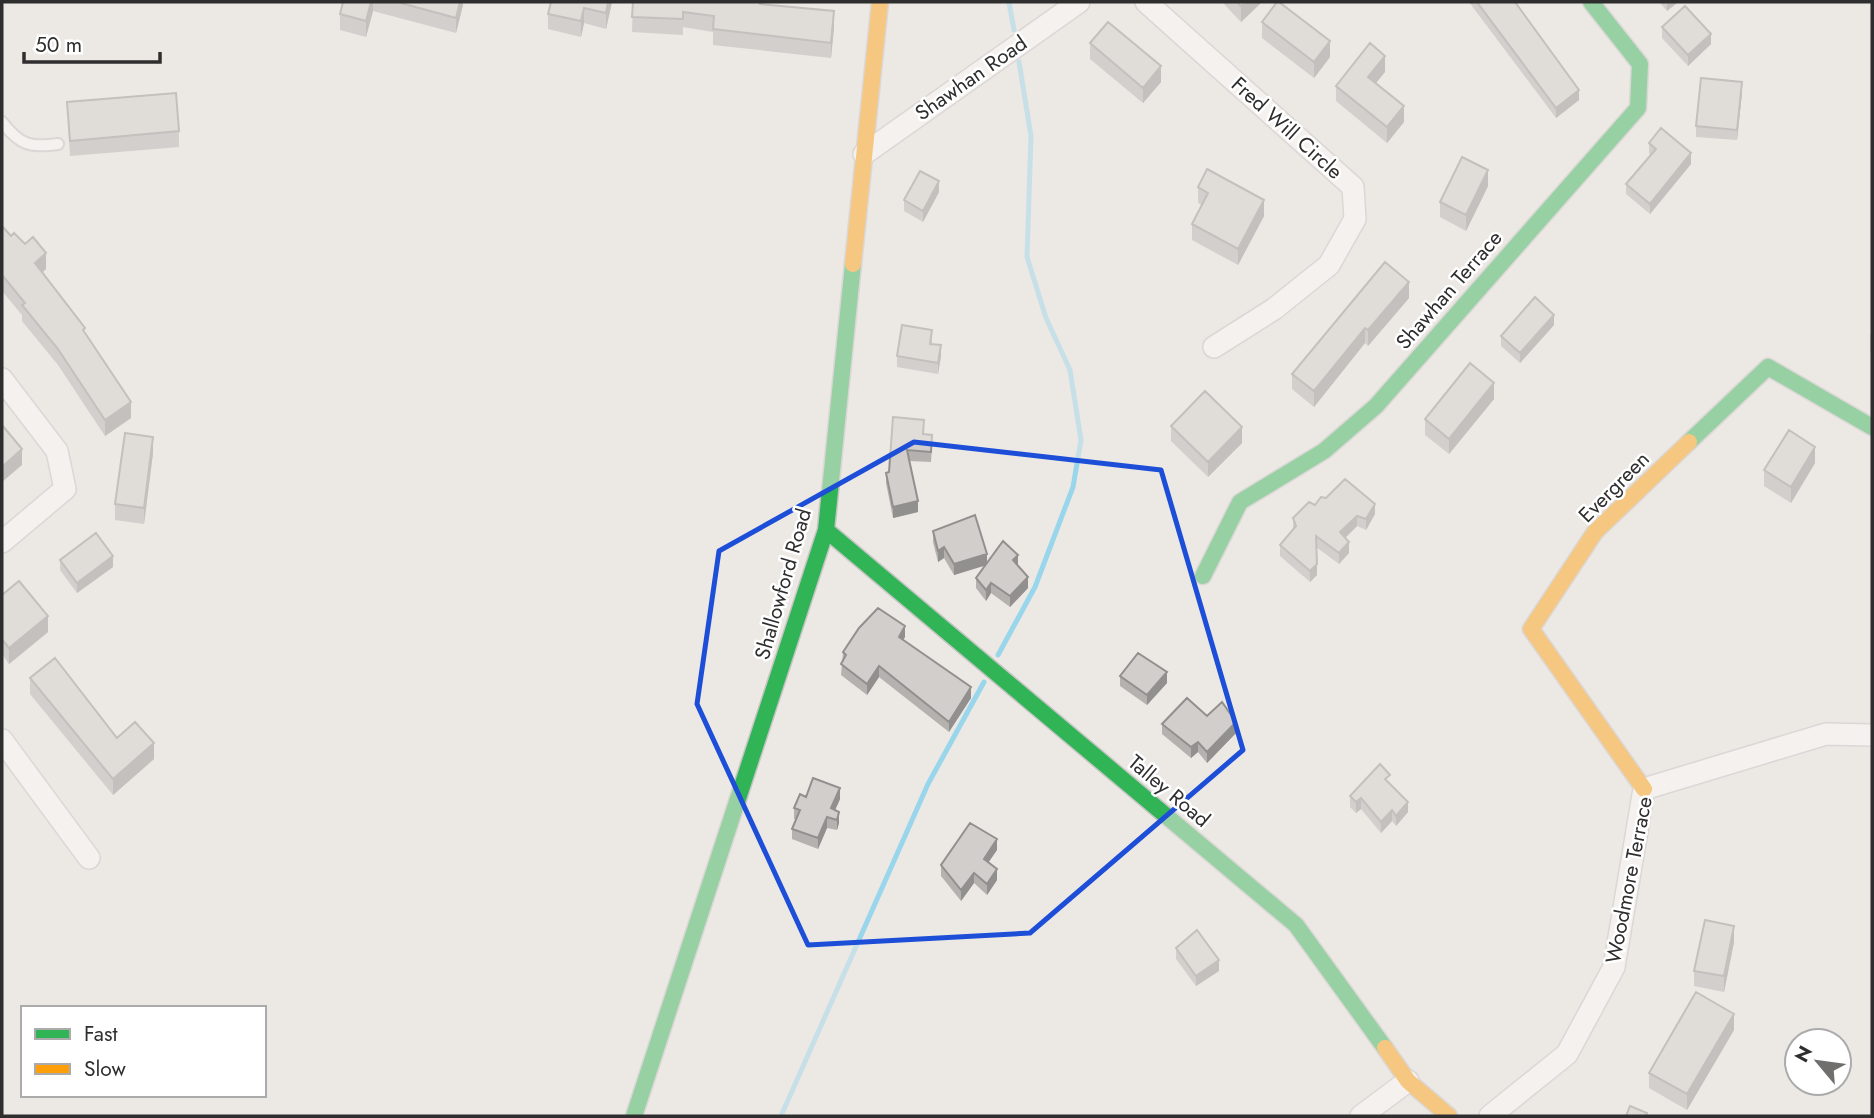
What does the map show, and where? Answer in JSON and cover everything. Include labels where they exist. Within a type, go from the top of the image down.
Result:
[{"type":"street","name":"Shallowford Road","points":[[634,1116],[826,530],[880,2]]},
{"type":"street","name":"Shawhan Road","points":[[864,154],[1079,2]]},
{"type":"street","name":"Fred Will Circle","points":[[1146,2],[1353,187],[1354,219],[1329,265],[1274,309],[1214,346]]},
{"type":"street","name":"Shawhan Terrace","points":[[1203,576],[1240,502],[1324,452],[1376,406],[1638,108],[1640,64],[1591,2]]},
{"type":"street","name":"Evergreen","points":[[1644,789],[1531,629],[1595,532],[1768,367],[1872,426]]},
{"type":"street","points":[[2,379],[57,451],[65,489],[2,542]]},
{"type":"street","name":"Talley Road","points":[[826,530],[1296,925],[1408,1081],[1449,1116]]},
{"type":"street","name":"Woodmore Terrace","points":[[1490,1116],[1567,1054],[1614,967],[1644,789],[1826,734],[1872,735]]},
{"type":"street","points":[[2,740],[89,858]]},
{"type":"street","points":[[1361,1116],[1408,1081]]},
{"type":"lane","points":[[2,122],[10,133],[27,145],[35,147],[58,144]]},
{"type":"highlighted area","points":[[914,442],[1161,470],[1243,750],[1030,933],[808,945],[697,704],[719,551]]},
{"type":"building","points":[[343,2],[371,2],[366,21],[340,14]]},
{"type":"building","points":[[397,2],[460,2],[456,18]]},
{"type":"building","points":[[551,2],[608,2],[606,13],[584,8],[581,21],[548,14]]},
{"type":"building","points":[[633,2],[761,2],[760,4],[834,11],[831,43],[713,29],[714,16],[683,12],[683,19],[632,17]]},
{"type":"building","points":[[1277,2],[1330,41],[1314,62],[1262,22]]},
{"type":"building","points":[[1477,2],[1515,2],[1579,90],[1556,108]]},
{"type":"building","points":[[1685,6],[1711,34],[1688,55],[1662,27]]},
{"type":"building","points":[[1108,22],[1161,66],[1143,88],[1090,43]]},
{"type":"building","points":[[1370,43],[1385,56],[1368,77],[1404,106],[1387,127],[1336,86]]},
{"type":"building","points":[[1701,78],[1742,82],[1737,130],[1696,126]]},
{"type":"building","points":[[176,93],[179,131],[70,141],[67,102]]},
{"type":"building","points":[[1661,128],[1691,153],[1650,204],[1626,184],[1656,149],[1649,143]]},
{"type":"building","points":[[1462,157],[1488,170],[1466,215],[1440,202]]},
{"type":"building","points":[[1207,169],[1264,200],[1238,249],[1192,224],[1208,193],[1198,187]]},
{"type":"building","points":[[920,171],[939,181],[923,211],[904,200]]},
{"type":"building","points":[[2,226],[11,236],[14,233],[25,244],[33,237],[46,253],[35,263],[85,328],[83,330],[131,402],[105,420],[58,349],[22,305],[25,303],[2,275]]},
{"type":"building","points":[[1385,262],[1409,282],[1368,330],[1365,328],[1314,391],[1292,374]]},
{"type":"building","points":[[1535,297],[1554,315],[1520,353],[1501,336]]},
{"type":"building","points":[[902,325],[932,330],[930,344],[941,345],[938,363],[897,356]]},
{"type":"building","points":[[1470,363],[1494,383],[1449,439],[1425,419]]},
{"type":"building","points":[[1205,391],[1242,427],[1208,462],[1171,426]]},
{"type":"building","points":[[893,417],[924,420],[923,434],[932,435],[931,452],[907,450],[918,501],[893,507],[886,473],[889,472]]},
{"type":"building","points":[[2,425],[22,449],[2,467]]},
{"type":"building","points":[[1789,430],[1815,447],[1791,487],[1764,470]]},
{"type":"building","points":[[125,433],[153,437],[144,508],[115,504]]},
{"type":"building","points":[[1345,479],[1375,504],[1366,519],[1357,516],[1340,532],[1349,542],[1339,553],[1316,536],[1317,564],[1310,571],[1280,545],[1296,526],[1293,518],[1309,502],[1315,505],[1321,497],[1326,498]]},
{"type":"building","points":[[975,515],[987,554],[954,564],[944,547],[938,551],[933,531]]},
{"type":"building","points":[[96,533],[113,556],[77,583],[60,560]]},
{"type":"building","points":[[1003,541],[1018,555],[1013,560],[1028,577],[1010,596],[991,583],[986,590],[976,578]]},
{"type":"building","points":[[19,581],[48,616],[9,648],[2,639],[2,595]]},
{"type":"building","points":[[878,608],[905,626],[899,637],[971,687],[949,722],[879,666],[867,684],[841,664],[846,655],[843,652],[859,628]]},
{"type":"building","points":[[1138,653],[1167,672],[1147,695],[1120,676]]},
{"type":"building","points":[[55,658],[117,738],[135,722],[154,743],[113,779],[30,678]]},
{"type":"building","points":[[1187,698],[1207,716],[1222,702],[1236,722],[1207,752],[1198,742],[1191,747],[1162,724]]},
{"type":"building","points":[[1380,764],[1390,775],[1385,779],[1408,802],[1396,816],[1392,810],[1381,822],[1361,798],[1356,802],[1350,796]]},
{"type":"building","points":[[813,778],[840,788],[831,808],[839,812],[837,820],[827,817],[818,838],[792,829],[800,810],[794,808],[800,794],[806,797]]},
{"type":"building","points":[[970,823],[997,839],[984,859],[997,869],[987,884],[974,873],[961,890],[941,865]]},
{"type":"building","points":[[1705,920],[1734,926],[1724,976],[1694,971]]},
{"type":"building","points":[[1197,930],[1219,960],[1196,976],[1176,948]]},
{"type":"building","points":[[1696,992],[1734,1014],[1687,1094],[1649,1073]]},
{"type":"building","points":[[1630,1106],[1647,1113],[1646,1116],[1626,1116]]},
{"type":"waterway","points":[[1009,2],[1014,30]]},
{"type":"waterway","points":[[998,655],[1035,587],[1073,487],[1081,440],[1070,370],[1046,318],[1027,257],[1031,136],[1019,62]]},
{"type":"waterway","points":[[781,1116],[928,784],[984,682]]},
{"type":"traffic: fast","points":[[1203,576],[1240,502],[1324,451],[1376,406],[1638,108],[1640,64],[1591,2]]},
{"type":"traffic: fast","points":[[634,1116],[826,530],[853,264]]},
{"type":"traffic: fast","points":[[1689,442],[1768,367],[1872,427]]},
{"type":"traffic: fast","points":[[826,530],[1296,925],[1385,1048]]},
{"type":"traffic: slow","points":[[853,264],[880,2]]},
{"type":"traffic: slow","points":[[1644,789],[1531,629],[1595,532],[1689,442]]},
{"type":"traffic: slow","points":[[1385,1048],[1408,1081],[1449,1116]]}]
